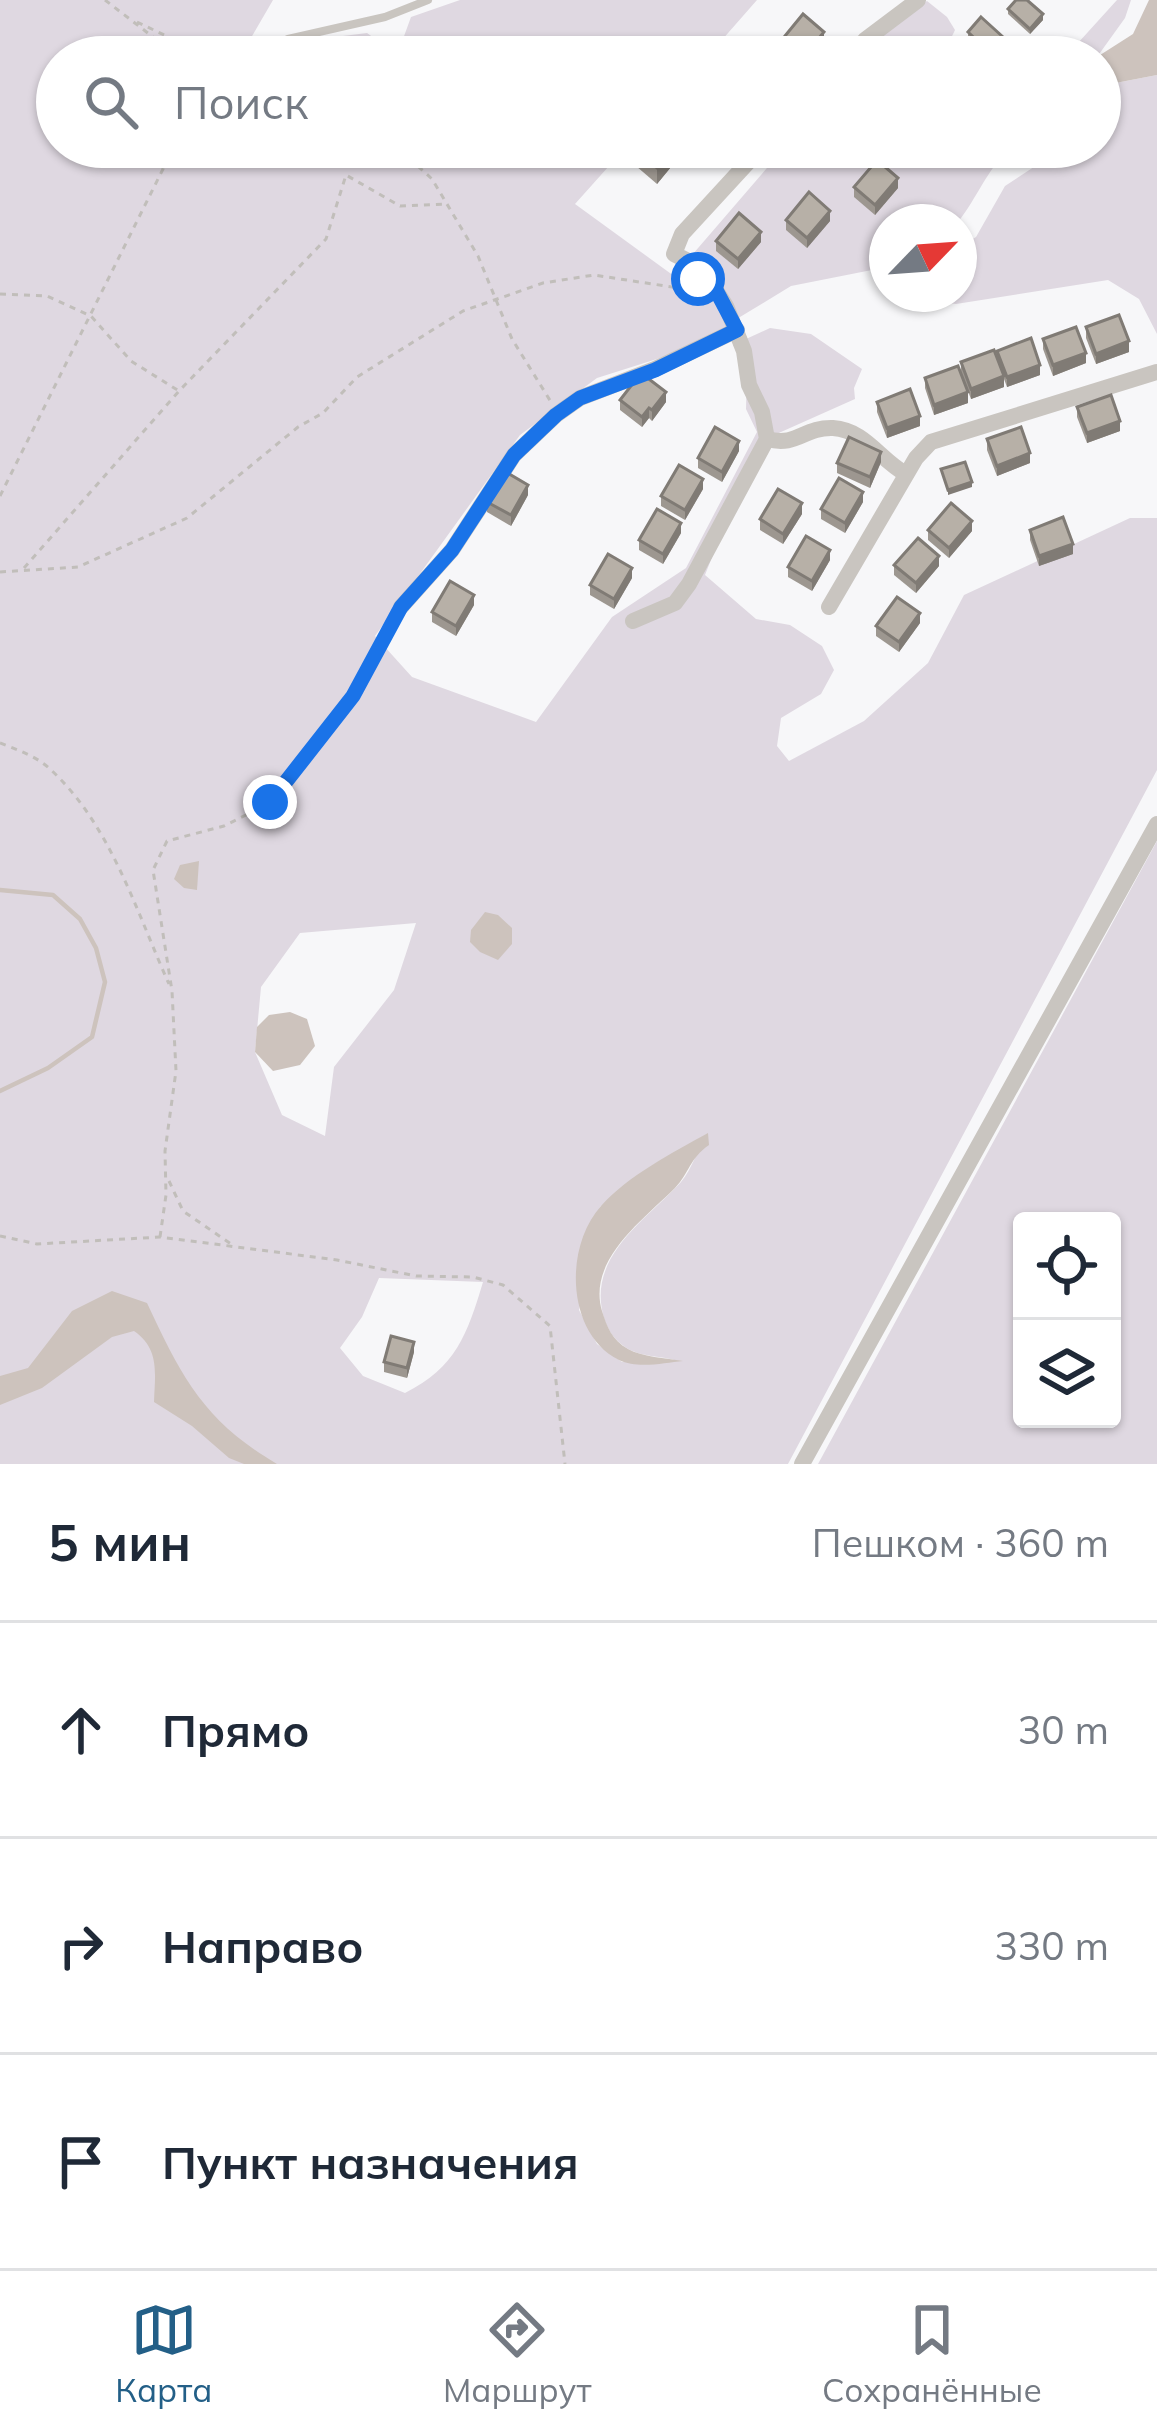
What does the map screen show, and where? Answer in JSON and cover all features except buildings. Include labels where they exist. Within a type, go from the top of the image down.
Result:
[{"type":"street","points":[[870,36],[917,0]]},
{"type":"street","points":[[633,621],[675,603],[767,440],[737,330],[717,292],[674,254],[682,233],[742,168]]},
{"type":"street","points":[[401,607],[452,550],[514,455],[556,415],[580,398],[655,370],[737,330]]},
{"type":"street","points":[[829,607],[906,474],[931,442],[1157,372]]},
{"type":"street","points":[[767,440],[785,444],[813,430],[849,431],[869,442],[885,463],[906,474]]},
{"type":"street","points":[[802,1464],[1157,824]]},
{"type":"lane","points":[[301,36],[385,17],[428,0]]},
{"type":"path","points":[[105,0],[154,36]]},
{"type":"path","points":[[137,22],[166,36]]},
{"type":"path","points":[[0,496],[163,168]]},
{"type":"path","points":[[420,168],[432,179],[478,256],[494,302],[526,365],[547,391],[556,415]]},
{"type":"path","points":[[23,569],[179,391],[326,239],[346,175],[400,206],[446,204]]},
{"type":"path","points":[[0,572],[78,567],[187,518],[323,412],[358,376],[463,311],[543,284],[594,275],[717,292]]},
{"type":"path","points":[[0,294],[47,296],[91,316],[131,361],[179,391]]},
{"type":"path","points":[[160,1237],[176,1071],[172,991],[153,870],[167,841],[224,826],[270,802],[353,696],[401,607]]},
{"type":"path","points":[[0,743],[49,768],[71,794],[121,869],[172,991]]},
{"type":"path","points":[[166,1173],[183,1211],[234,1246]]},
{"type":"path","points":[[0,1236],[37,1244],[160,1237],[416,1276],[473,1277],[503,1285],[550,1325],[565,1464]]},
{"type":"shaded area","points":[[0,0],[273,0],[252,36],[36,36],[36,168],[607,168],[575,204],[674,276],[767,168],[994,168],[970,204],[869,204],[869,271],[791,286],[740,317],[723,338],[597,378],[520,435],[375,636],[412,677],[536,722],[612,617],[686,568],[757,432],[746,409],[747,369],[733,345],[770,328],[811,334],[862,369],[855,399],[772,436],[735,499],[705,575],[756,619],[790,625],[822,646],[834,670],[821,694],[781,718],[777,746],[789,761],[864,721],[928,663],[964,595],[1130,518],[1157,518],[1157,770],[788,1464],[0,1464]],"holes":[[[416,923],[394,990],[334,1067],[325,1136],[282,1115],[255,1052],[261,987],[300,933]],[[707,1134],[688,1171],[622,1242],[603,1276],[601,1296],[606,1323],[621,1344],[637,1353],[678,1361],[622,1362],[597,1344],[579,1310],[600,1207],[653,1165]],[[379,1278],[483,1282],[457,1348],[436,1372],[405,1393],[363,1376],[340,1348],[362,1317]]]},
{"type":"shaded area","points":[[460,0],[757,0],[725,36],[404,36],[411,17]]},
{"type":"shaded area","points":[[1117,0],[1131,0],[1112,36],[1084,36]]},
{"type":"shaded area","points":[[1149,0],[1157,0],[1157,75],[1121,82],[1121,42],[1133,34]]},
{"type":"shaded area","points":[[927,1],[955,30],[952,36],[881,36]]},
{"type":"shaded area","points":[[1157,75],[1157,334],[1139,299],[1108,280],[977,301],[977,235],[1005,186],[1032,168],[1121,168],[1121,82]]},
{"type":"shaded area","points":[[1157,841],[1157,1464],[818,1464]]},
{"type":"shaded area","points":[[199,861],[197,890],[184,888],[174,879],[180,865]]},
{"type":"shaded area","points":[[485,912],[498,915],[512,928],[512,944],[498,960],[470,942],[471,930]]},
{"type":"shaded area","points":[[290,1012],[307,1019],[315,1046],[300,1065],[273,1071],[255,1052],[257,1027],[269,1015]]},
{"type":"shaded area","points":[[708,1133],[709,1145],[680,1182],[610,1258],[600,1292],[606,1322],[622,1345],[640,1354],[683,1361],[626,1363],[601,1347],[580,1310],[576,1266],[581,1244],[601,1206],[624,1184]]},
{"type":"shaded area","points":[[112,1291],[147,1303],[198,1396],[231,1431],[277,1464],[244,1464],[229,1458],[154,1402],[152,1354],[134,1331],[112,1337],[42,1388],[0,1405],[0,1376],[28,1368],[72,1311]]},
{"type":"waterway","points":[[0,890],[53,895],[80,919],[96,948],[105,982],[92,1037],[48,1068],[0,1091]]},
{"type":"route","points":[[270,802],[353,696],[401,607],[452,550],[514,455],[580,398],[655,370],[737,330],[717,292],[698,279]]}]
